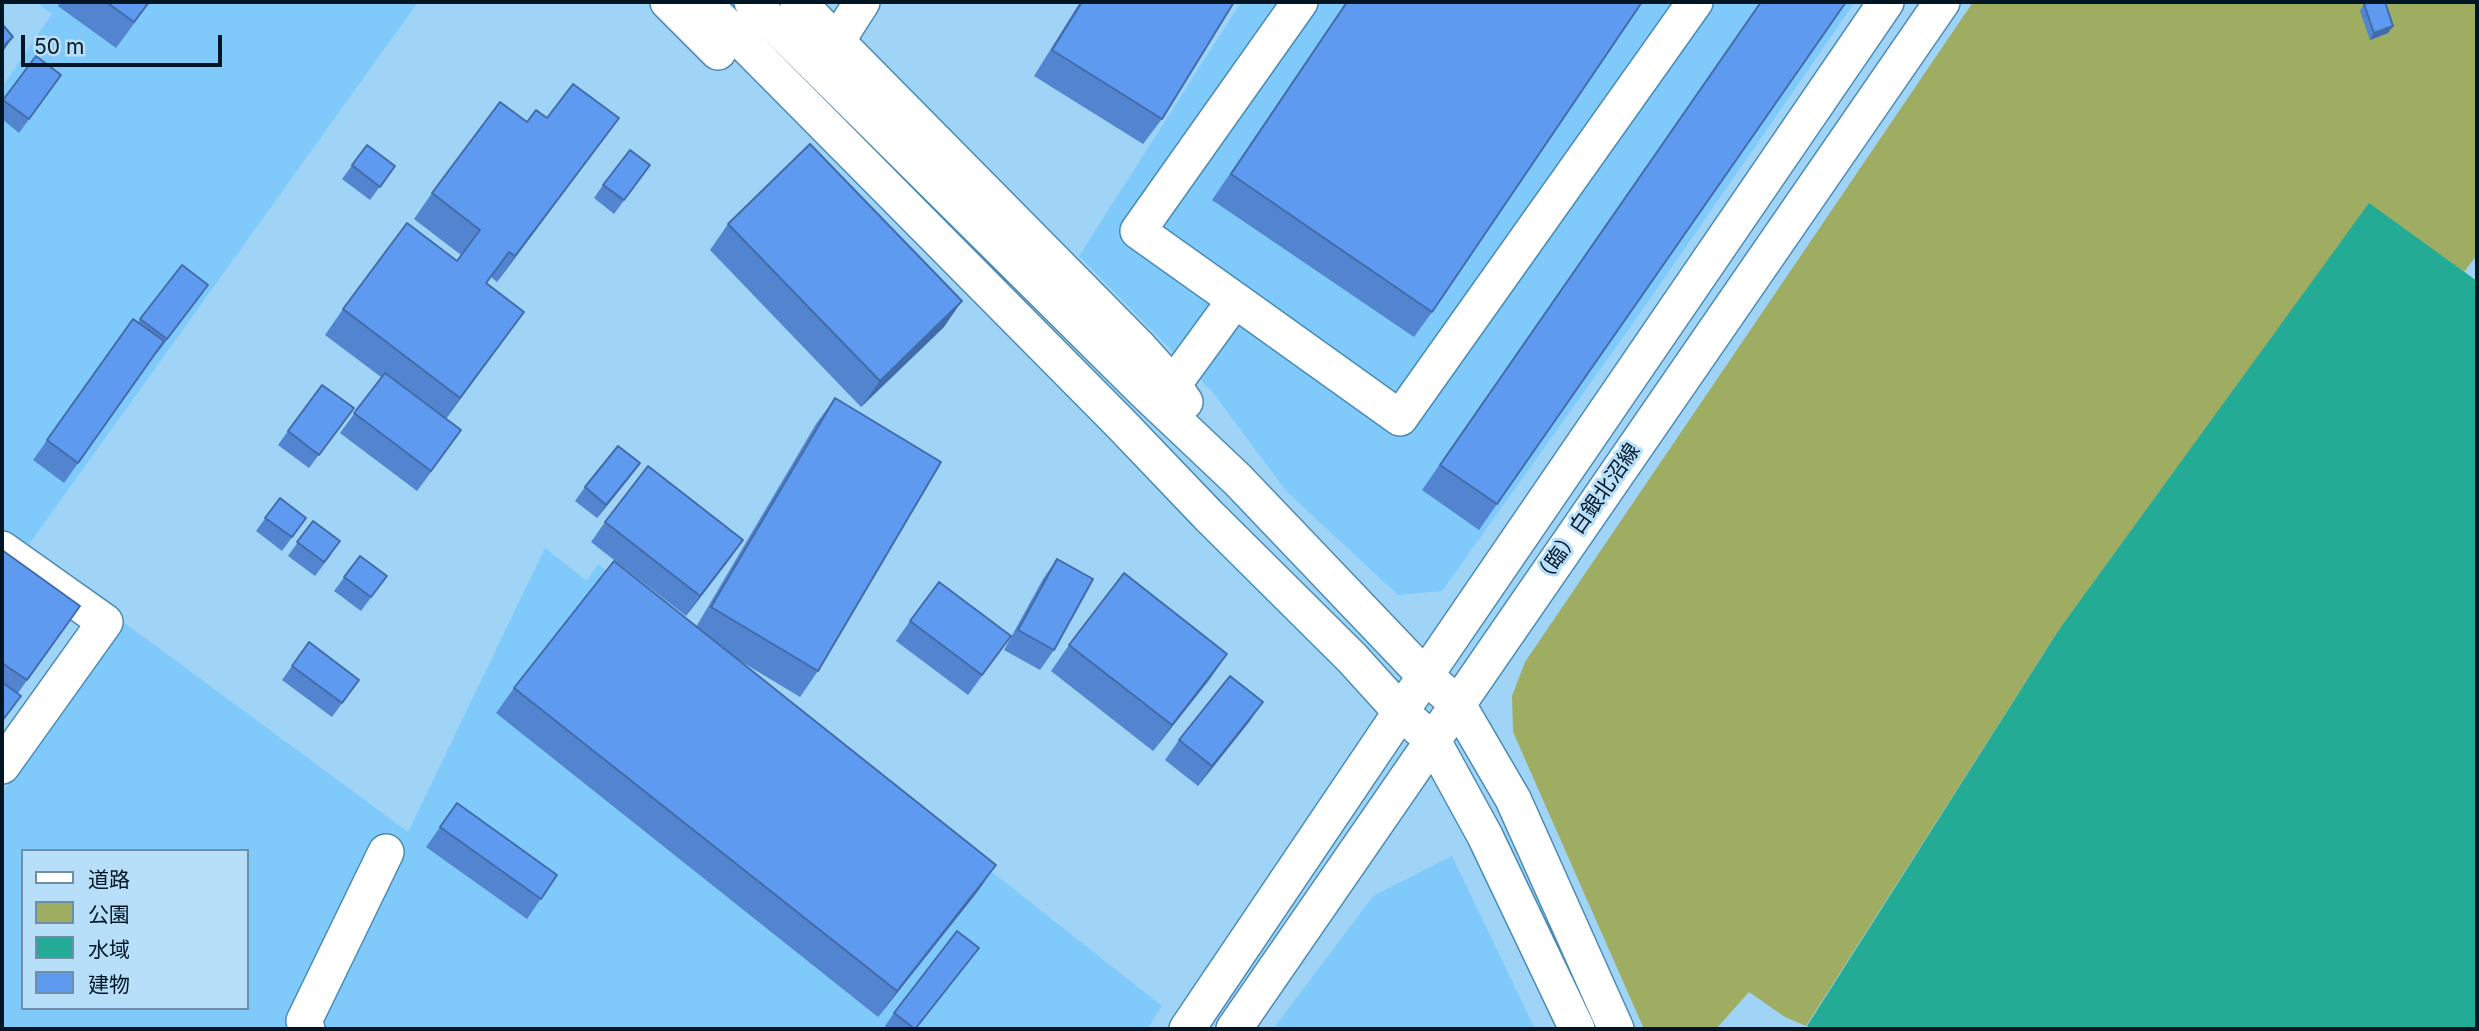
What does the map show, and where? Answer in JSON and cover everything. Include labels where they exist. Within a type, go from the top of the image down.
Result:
[{"type":"street","points":[[668,2],[1111,445],[1208,515]]},
{"type":"street","points":[[703,2],[1352,658],[1401,712],[1433,741],[1485,836],[1577,1029]]},
{"type":"street","points":[[752,2],[1159,388],[1238,480],[1425,676],[1457,703],[1513,799],[1616,1029]]},
{"type":"street","points":[[798,2],[1138,346],[1159,388]]},
{"type":"street","points":[[837,41],[862,2]]},
{"type":"street","points":[[1300,2],[1138,231],[1400,418],[1695,2]]},
{"type":"street","name":"（臨）白銀北沼線","points":[[1187,1029],[1886,2]]},
{"type":"street","name":"（臨）白銀北沼線","points":[[1234,1029],[1941,2]]},
{"type":"street","points":[[1159,388],[1234,300]]},
{"type":"street","points":[[2,549],[105,622],[2,766]]},
{"type":"street","points":[[307,1029],[304,1021],[386,852]]},
{"type":"shaded area","points":[[36,2],[418,2],[27,547],[2,529],[2,87],[52,14]]},
{"type":"shaded area","points":[[1241,2],[1855,2],[1636,319],[1442,591],[1398,595],[1287,492],[1214,394],[1079,256]]},
{"type":"shaded area","points":[[545,548],[587,581],[598,564],[1162,1006],[1147,1029],[2,1029],[2,793],[122,621],[408,832]]},
{"type":"shaded area","points":[[1452,856],[1535,1029],[1273,1029],[1373,896]]},
{"type":"green space","points":[[1973,2],[2477,2],[2477,255],[2464,272],[2369,204],[2060,628],[1806,1026],[1785,1017],[1749,992],[1716,1029],[1644,1029],[1513,732],[1512,696],[1525,662]]},
{"type":"water","points":[[2369,203],[2477,281],[2477,1029],[1811,1029],[1807,1026],[2060,628]]},
{"type":"building","points":[[106,2],[149,2],[134,22]]},
{"type":"building","points":[[1082,2],[1234,2],[1162,119],[1052,50]]},
{"type":"building","points":[[1347,2],[1642,2],[1432,312],[1231,174]]},
{"type":"building","points":[[1761,2],[1846,2],[1497,504],[1440,465]]},
{"type":"building","points":[[2385,2],[2393,26],[2374,33],[2364,4]]},
{"type":"building","points":[[2,24],[13,37],[2,47]]},
{"type":"building","points":[[36,56],[61,75],[29,119],[3,100]]},
{"type":"building","points":[[573,84],[619,118],[515,256],[509,252],[486,283],[524,312],[460,398],[343,309],[407,223],[457,261],[480,230],[432,193],[500,102],[527,122],[536,110],[547,118]]},
{"type":"building","points":[[810,144],[962,301],[880,381],[728,224]]},
{"type":"building","points":[[367,145],[395,166],[380,187],[352,165]]},
{"type":"building","points":[[630,150],[650,165],[624,200],[603,185]]},
{"type":"building","points":[[182,265],[208,285],[167,339],[140,319]]},
{"type":"building","points":[[133,319],[164,341],[78,463],[47,440]]},
{"type":"building","points":[[385,373],[461,430],[431,471],[354,413]]},
{"type":"building","points":[[322,385],[354,408],[319,455],[288,431]]},
{"type":"building","points":[[835,398],[941,462],[818,671],[711,607]]},
{"type":"building","points":[[618,446],[640,463],[606,505],[585,487]]},
{"type":"building","points":[[648,466],[743,540],[700,596],[605,522]]},
{"type":"building","points":[[280,498],[306,518],[292,537],[265,518]]},
{"type":"building","points":[[313,521],[340,541],[324,562],[297,542]]},
{"type":"building","points":[[2,550],[80,606],[27,680],[2,663]]},
{"type":"building","points":[[360,556],[387,576],[371,597],[344,577]]},
{"type":"building","points":[[1057,559],[1093,579],[1054,650],[1018,630]]},
{"type":"building","points":[[614,561],[996,865],[897,991],[514,688]]},
{"type":"building","points":[[1124,573],[1227,654],[1172,725],[1069,645]]},
{"type":"building","points":[[939,582],[1011,636],[982,675],[910,621]]},
{"type":"building","points":[[309,642],[359,680],[342,703],[292,666]]},
{"type":"building","points":[[1230,676],[1263,702],[1212,766],[1179,740]]},
{"type":"building","points":[[2,682],[21,696],[2,721]]},
{"type":"building","points":[[457,803],[557,875],[541,899],[440,827]]},
{"type":"building","points":[[957,931],[979,948],[915,1029],[894,1013]]}]
